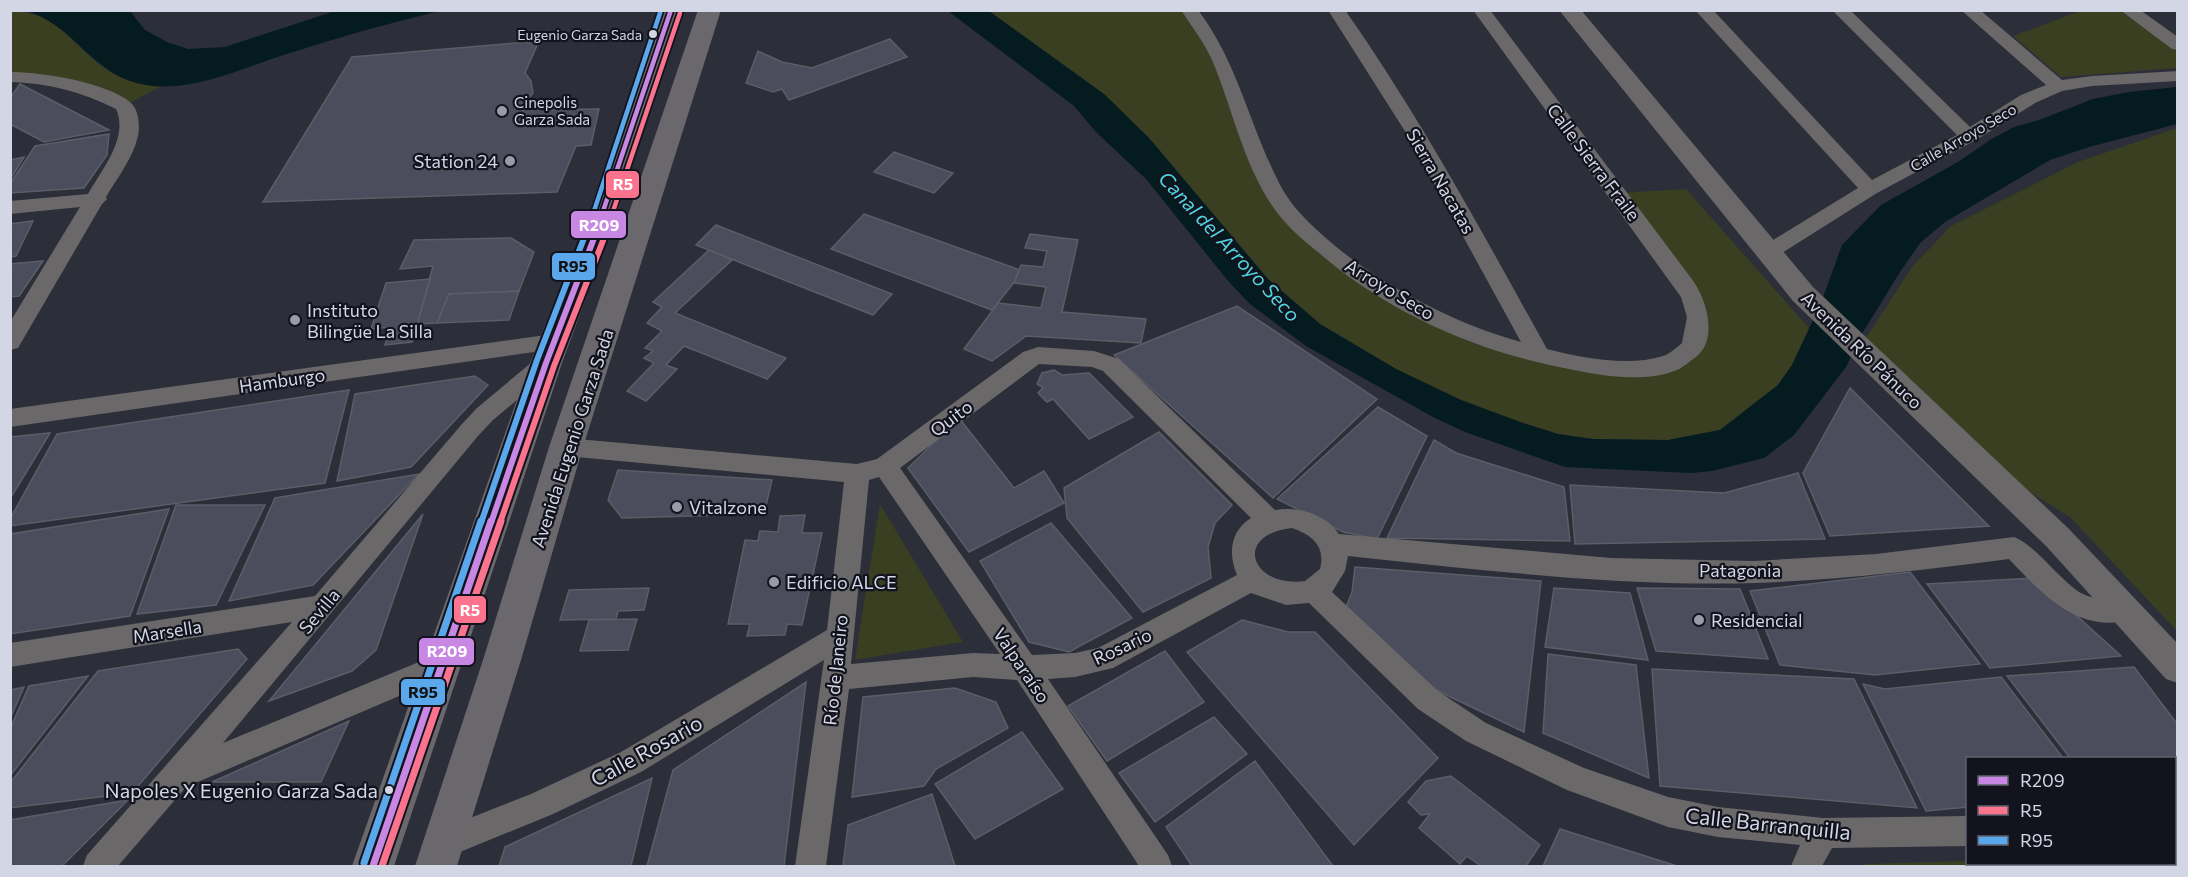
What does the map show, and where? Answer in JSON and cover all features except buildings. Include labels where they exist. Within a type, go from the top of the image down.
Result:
[{"type":"highway","points":[[373,867],[550,352],[601,219],[671,10]]},
{"type":"highway","name":"Avenida Eugenio Garza Sada","points":[[440,856],[566,447],[710,10]]},
{"type":"street","name":"Arroyo Seco","points":[[1189,10],[1220,58],[1266,175],[1290,214],[1318,241],[1360,274],[1404,301],[1460,329],[1539,355],[1599,367],[1634,369],[1667,365],[1691,349],[1698,332],[1699,318]]},
{"type":"street","name":"Sierra Nacatas","points":[[1336,10],[1365,51],[1457,207],[1539,355]]},
{"type":"street","name":"Calle Sierra Fraile","points":[[1480,10],[1690,293],[1699,318]]},
{"type":"street","name":"Avenida Río Pánuco","points":[[1569,10],[1803,294],[2058,538],[2178,668]]},
{"type":"street","points":[[1703,10],[1870,189]]},
{"type":"street","points":[[1840,10],[1969,136]]},
{"type":"street","points":[[1969,10],[2058,86]]},
{"type":"street","points":[[2128,10],[2178,45]]},
{"type":"street","name":"Calle Arroyo Seco","points":[[1767,253],[1870,189],[1969,136],[2028,99],[2058,86],[2092,81],[2178,76]]},
{"type":"street","points":[[10,77],[55,80],[105,96],[124,106],[129,117],[129,135],[122,153],[97,199],[10,342]]},
{"type":"street","points":[[10,208],[97,199]]},
{"type":"street","name":"Hamburgo","points":[[10,418],[550,352]]},
{"type":"street","name":"Sevilla","points":[[98,867],[478,422],[550,352]]},
{"type":"street","name":"Quito","points":[[566,447],[856,474],[885,466],[1030,358],[1038,356],[1094,359],[1111,365],[1269,520]]},
{"type":"street","name":"Valparaíso","points":[[885,466],[1025,668],[1157,867]]},
{"type":"street","name":"Río de Janeiro","points":[[810,867],[836,678],[856,474]]},
{"type":"street","points":[[1293,518],[1316,527],[1332,544],[1337,562],[1330,579],[1314,591],[1293,594],[1271,589],[1253,579],[1246,565],[1243,551],[1247,538],[1255,527],[1269,520],[1293,518]]},
{"type":"street","name":"Patagonia","points":[[1332,544],[1611,569],[1754,572],[1876,565],[2014,548],[2044,578],[2080,605],[2093,610],[2125,610]]},
{"type":"street","name":"Rosario","points":[[836,678],[963,665],[1025,668],[1074,665],[1103,659],[1253,579]]},
{"type":"street","name":"Calle Barranquilla","points":[[1314,591],[1428,700],[1476,732],[1577,780],[1668,812],[1718,822],[1823,833],[1966,831]]},
{"type":"street","name":"Marsella","points":[[10,655],[323,606]]},
{"type":"street","name":"Calle Rosario","points":[[440,856],[631,762],[839,637]]},
{"type":"street","points":[[175,777],[442,664]]},
{"type":"street","points":[[1806,867],[1823,833]]},
{"type":"green space","points":[[10,11],[27,12],[42,17],[54,24],[111,72],[135,82],[160,87],[124,106],[105,96],[11,77]]},
{"type":"green space","points":[[989,11],[1189,11],[1290,215],[1411,304],[1570,363],[1667,365],[1699,318],[1618,193],[1686,189],[1809,328],[1792,365],[1778,385],[1720,430],[1668,440],[1593,439],[1558,434],[1461,400],[1396,369],[1320,324],[1268,279],[1149,138],[1104,94]]},
{"type":"green space","points":[[2080,11],[2120,11],[2177,49],[2177,68],[2061,77],[2013,36]]},
{"type":"green space","points":[[2177,128],[2177,631],[2070,517],[2007,478],[1866,338],[1912,267],[1951,226],[2078,162]]},
{"type":"green space","points":[[880,504],[963,642],[855,660]]},
{"type":"green space","points":[[1966,861],[1966,865],[2008,866],[1863,866],[1864,864]]},
{"type":"water","points":[[25,11],[130,11],[145,30],[167,42],[188,49],[225,47],[335,11],[440,11],[327,41],[211,79],[191,84],[150,86],[115,74],[102,66],[54,24]]},
{"type":"water","name":"Canal del Arroyo Seco","points":[[948,11],[989,11],[1104,94],[1149,138],[1268,279],[1320,324],[1396,369],[1461,400],[1558,434],[1593,439],[1668,440],[1720,430],[1778,385],[1792,365],[1821,303],[1842,245],[1881,205],[1958,162],[2014,127],[2093,99],[2129,92],[2177,87],[2177,124],[2089,147],[2050,160],[1945,222],[1920,243],[1860,337],[1846,367],[1794,435],[1764,458],[1712,471],[1691,473],[1565,467],[1465,432],[1433,417],[1306,346],[1250,304],[1229,282],[1146,179],[1097,133],[1074,106]]},
{"type":"transit line","name":"R95","points":[[364,863],[537,360],[593,216],[661,10]]},
{"type":"transit line","name":"R209","points":[[373,866],[546,363],[601,219],[671,10]]},
{"type":"transit line","name":"R5","points":[[382,866],[554,366],[610,222],[680,13]]},
{"type":"place","name":"Eugenio Garza Sada","points":[[653,34]]},
{"type":"place","name":"Cinepolis Garza Sada","points":[[502,111]]},
{"type":"place","name":"Station 24","points":[[510,161]]},
{"type":"place","name":"Instituto Bilingüe La Silla","points":[[295,320]]},
{"type":"place","name":"Vitalzone","points":[[677,507]]},
{"type":"place","name":"Edificio ALCE","points":[[774,582]]},
{"type":"place","name":"Residencial","points":[[1699,620]]},
{"type":"place","name":"Napoles X Eugenio Garza Sada","points":[[389,790]]}]
